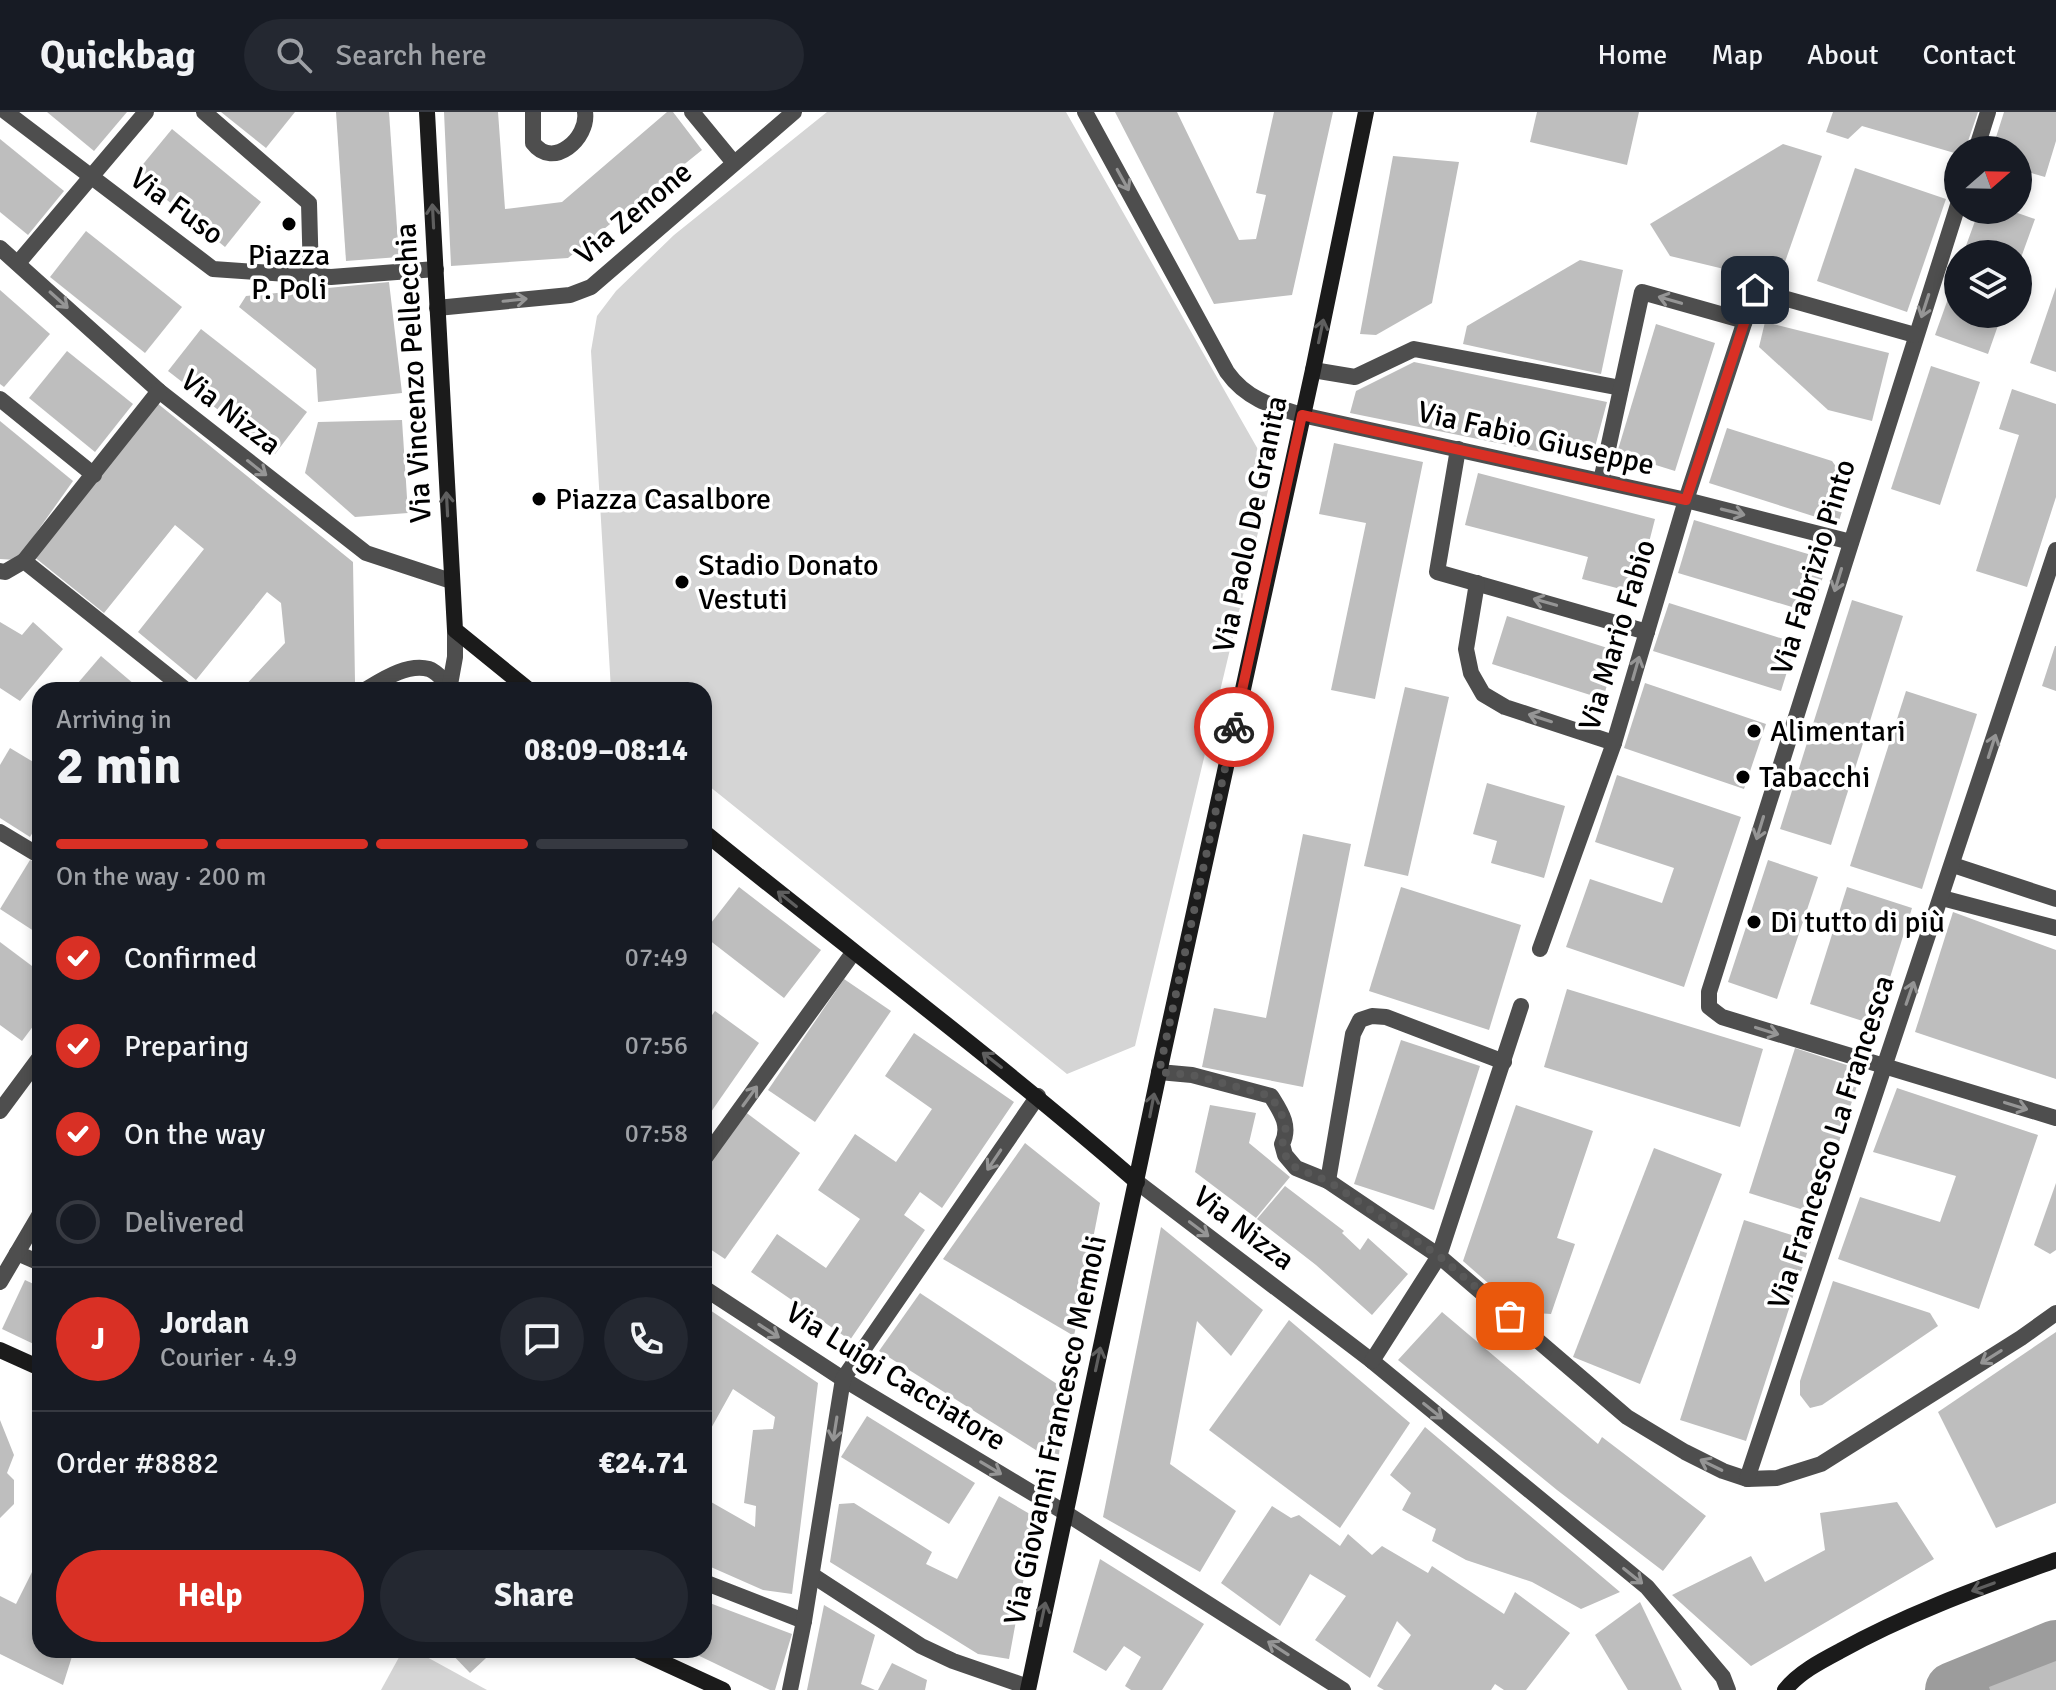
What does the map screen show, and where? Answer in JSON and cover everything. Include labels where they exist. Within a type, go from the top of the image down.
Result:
[{"type":"main road","name":"Via Vincenzo Pellecchia","points":[[427,112],[455,630]]},
{"type":"main road","name":"Via Paolo De Granita","points":[[1137,1182],[1366,112]]},
{"type":"main road","points":[[455,630],[519,682]]},
{"type":"main road","name":"Via Nizza","points":[[712,838],[853,953],[1038,1096],[1137,1182]]},
{"type":"main road","name":"Via Giovanni Francesco Memoli","points":[[1028,1688],[1137,1182]]},
{"type":"main road","points":[[0,1350],[32,1364]]},
{"type":"main road","points":[[1785,1690],[1818,1663],[1869,1635],[1933,1606],[2056,1560]]},
{"type":"main road","points":[[664,1658],[723,1690]]},
{"type":"street","name":"Via Fuso","points":[[6,112],[213,269],[331,277],[436,269]]},
{"type":"street","points":[[18,263],[146,112]]},
{"type":"street","points":[[204,112],[309,203],[311,276]]},
{"type":"street","points":[[533,112],[533,143],[545,154],[551,155],[568,148],[584,131],[585,112]]},
{"type":"street","points":[[692,112],[734,163]]},
{"type":"street","name":"Via Zenone","points":[[437,308],[570,295],[591,287],[794,112]]},
{"type":"street","name":"Via Fabio Giuseppe","points":[[1085,112],[1233,381],[1261,403],[1302,415],[1686,500],[1851,542]]},
{"type":"street","points":[[1980,136],[1988,112]]},
{"type":"street","name":"Via Fabrizio Pinto","points":[[1885,1067],[1722,1017],[1709,1007],[1709,992],[1952,224]]},
{"type":"street","name":"Via Nizza","points":[[0,248],[159,391],[366,553],[451,581]]},
{"type":"street","name":"Via Mario Fabio","points":[[1540,949],[1614,743],[1686,500],[1755,290],[1915,335]]},
{"type":"street","points":[[1601,481],[1642,292],[1745,321]]},
{"type":"street","points":[[1313,370],[1355,377],[1414,349],[1621,388]]},
{"type":"street","points":[[0,571],[5,572],[24,561],[159,391]]},
{"type":"street","points":[[0,399],[94,475]]},
{"type":"street","points":[[1458,449],[1437,572],[1647,632]]},
{"type":"street","name":"Via Francesco La Francesca","points":[[1747,1479],[2056,550]]},
{"type":"street","points":[[24,561],[176,682]]},
{"type":"street","points":[[1477,583],[1466,649],[1471,673],[1483,694],[1505,707],[1614,743]]},
{"type":"street","points":[[451,682],[455,630]]},
{"type":"street","points":[[379,682],[413,669],[430,669],[444,682]]},
{"type":"street","points":[[0,832],[32,851]]},
{"type":"street","points":[[1953,865],[2056,899]]},
{"type":"street","points":[[1942,898],[2056,928]]},
{"type":"street","points":[[712,1148],[853,953]]},
{"type":"street","points":[[1372,1361],[1439,1256],[1521,1006]]},
{"type":"street","points":[[1328,1181],[1353,1034],[1360,1020],[1372,1016],[1386,1017],[1504,1062]]},
{"type":"street","points":[[1885,1067],[2056,1118]]},
{"type":"street","points":[[0,1111],[32,1068]]},
{"type":"street","points":[[1159,1072],[1192,1075],[1271,1096],[1283,1116],[1287,1133],[1282,1144],[1285,1155],[1296,1168],[1328,1181],[1439,1256],[1627,1417],[1685,1452],[1747,1479],[1777,1478],[1821,1464],[2056,1313]]},
{"type":"street","points":[[790,1690],[843,1379],[1038,1096]]},
{"type":"street","name":"Via Nizza","points":[[1137,1182],[1372,1361],[1647,1587],[1723,1677],[1728,1690]]},
{"type":"street","points":[[0,1282],[32,1228]]},
{"type":"street","points":[[17,1253],[32,1260]]},
{"type":"street","name":"Via Luigi Cacciatore","points":[[712,1293],[843,1379],[1064,1512],[1343,1690]]},
{"type":"street","points":[[812,1575],[921,1646],[1028,1688]]},
{"type":"street","points":[[712,1585],[804,1621]]},
{"type":"shaded area","points":[[827,112],[1066,112],[1272,474],[1135,1046],[1067,1074],[712,788],[712,682],[611,682],[591,351],[597,316],[616,291],[674,235]]},
{"type":"shaded area","points":[[399,1658],[429,1658],[487,1690],[381,1690]]},
{"type":"building","points":[[47,112],[127,112],[94,151]]},
{"type":"building","points":[[221,112],[295,112],[266,148]]},
{"type":"building","points":[[336,112],[389,112],[399,257],[346,261]]},
{"type":"building","points":[[444,112],[498,112],[505,209],[562,202],[667,112],[673,112],[702,150],[568,258],[451,266]]},
{"type":"building","points":[[1115,112],[1177,112],[1239,240],[1256,239],[1266,195],[1256,193],[1274,112],[1333,112],[1292,295],[1214,304]]},
{"type":"building","points":[[1537,112],[1639,112],[1627,165],[1530,142]]},
{"type":"building","points":[[1833,112],[1978,112],[1970,136],[1944,136],[1944,150],[1862,126],[1848,139],[1826,132]]},
{"type":"building","points":[[2004,112],[2056,112],[2056,141],[2045,177],[2032,173],[2032,136],[1996,136]]},
{"type":"building","points":[[172,129],[261,202],[225,247],[135,174]]},
{"type":"building","points":[[0,139],[64,191],[28,235],[0,212]]},
{"type":"building","points":[[1783,144],[1822,156],[1778,282],[1670,256],[1650,224]]},
{"type":"building","points":[[1393,156],[1459,162],[1432,303],[1376,335],[1360,334]]},
{"type":"building","points":[[1855,168],[1944,198],[1907,312],[1817,281]]},
{"type":"building","points":[[2032,218],[2035,219],[2027,240],[1968,240],[1974,224],[2032,224]]},
{"type":"building","points":[[86,231],[182,307],[145,353],[50,277]]},
{"type":"building","points":[[1580,260],[1623,270],[1601,374],[1463,344],[1467,326]]},
{"type":"building","points":[[389,282],[402,393],[318,402],[316,369],[239,307],[246,296]]},
{"type":"building","points":[[2056,287],[2056,372],[2030,363]]},
{"type":"building","points":[[0,290],[50,334],[4,387],[0,384]]},
{"type":"building","points":[[1944,310],[1944,328],[1997,328],[1988,354],[1935,335]]},
{"type":"building","points":[[1765,322],[1889,353],[1872,421],[1828,410],[1759,347]]},
{"type":"building","points":[[1656,324],[1715,343],[1675,471],[1617,453]]},
{"type":"building","points":[[201,329],[307,412],[275,454],[168,371]]},
{"type":"building","points":[[67,351],[133,404],[95,452],[29,398]]},
{"type":"building","points":[[1414,362],[1607,402],[1591,462],[1350,413],[1356,391]]},
{"type":"building","points":[[1931,366],[1980,382],[1940,505],[1891,489]]},
{"type":"building","points":[[2012,389],[2056,404],[2056,497],[2027,587],[1976,571],[2019,435],[1999,429]]},
{"type":"building","points":[[157,403],[353,562],[355,682],[248,682],[285,643],[281,603],[267,592],[196,680],[138,632],[204,549],[175,525],[104,613],[33,556]]},
{"type":"building","points":[[402,420],[408,513],[355,517],[305,473],[318,422]]},
{"type":"building","points":[[0,421],[73,481],[17,560],[0,559]]},
{"type":"building","points":[[1727,428],[1832,461],[1850,486],[1838,524],[1709,483]]},
{"type":"building","points":[[1334,443],[1423,462],[1375,699],[1331,690],[1366,523],[1319,514]]},
{"type":"building","points":[[1478,473],[1655,519],[1636,593],[1582,579],[1588,557],[1465,525]]},
{"type":"building","points":[[1694,520],[1828,560],[1812,613],[1678,573]]},
{"type":"building","points":[[1852,600],[1903,616],[1831,845],[1780,829]]},
{"type":"building","points":[[1669,603],[1796,643],[1781,691],[1653,651]]},
{"type":"building","points":[[1507,616],[1617,651],[1603,699],[1492,664]]},
{"type":"building","points":[[0,622],[22,635],[33,622],[63,649],[36,682],[32,682],[20,701],[0,688]]},
{"type":"building","points":[[2056,646],[2056,691],[2042,686]]},
{"type":"building","points":[[101,656],[132,682],[79,682]]},
{"type":"building","points":[[1645,683],[1766,724],[1744,789],[1624,748]]},
{"type":"building","points":[[1405,687],[1449,697],[1408,876],[1364,866]]},
{"type":"building","points":[[1906,691],[1977,714],[1922,889],[1850,866]]},
{"type":"building","points":[[10,748],[32,761],[30,837],[0,818],[0,765]]},
{"type":"building","points":[[1617,775],[1741,817],[1684,987],[1566,947],[1590,879],[1662,903],[1674,868],[1595,842]]},
{"type":"building","points":[[1487,783],[1565,806],[1544,878],[1491,863],[1497,841],[1473,834]]},
{"type":"building","points":[[1303,834],[1351,844],[1303,1087],[1202,1067],[1214,1008],[1266,1018]]},
{"type":"building","points":[[30,860],[32,861],[32,930],[0,909]]},
{"type":"building","points":[[1768,860],[1818,877],[1777,999],[1728,982]]},
{"type":"building","points":[[739,887],[821,950],[784,998],[712,942],[712,922]]},
{"type":"building","points":[[1401,887],[1521,925],[1489,1030],[1369,991]]},
{"type":"building","points":[[1847,887],[1912,908],[1875,1025],[1810,1004]]},
{"type":"building","points":[[1953,912],[2056,950],[2056,1079],[1915,1032]]},
{"type":"building","points":[[0,942],[32,966],[32,1028],[22,1041],[0,1025]]},
{"type":"building","points":[[844,979],[891,1011],[815,1122],[768,1090]]},
{"type":"building","points":[[1567,989],[1763,1049],[1740,1127],[1544,1067]]},
{"type":"building","points":[[715,1011],[759,1043],[712,1111],[712,1015]]},
{"type":"building","points":[[914,1033],[1014,1102],[942,1208],[920,1192],[904,1215],[925,1230],[850,1340],[751,1272],[777,1234],[826,1268],[860,1219],[818,1190],[855,1134],[896,1162],[932,1109],[885,1076]]},
{"type":"building","points":[[1401,1040],[1480,1066],[1434,1210],[1354,1184]]},
{"type":"building","points":[[1795,1048],[1862,1070],[1816,1214],[1749,1193]]},
{"type":"building","points":[[1897,1088],[2038,1135],[1979,1309],[1838,1259],[1860,1197],[1940,1222],[1956,1176],[1873,1152]]},
{"type":"building","points":[[1210,1105],[1256,1113],[1249,1143],[1290,1177],[1256,1218],[1195,1172]]},
{"type":"building","points":[[1516,1105],[1593,1131],[1557,1238],[1575,1244],[1551,1314],[1521,1312],[1463,1261]]},
{"type":"building","points":[[744,1111],[800,1153],[725,1259],[712,1250],[712,1160]]},
{"type":"building","points":[[1025,1143],[1100,1203],[1074,1336],[943,1259]]},
{"type":"building","points":[[1654,1148],[1722,1174],[1640,1384],[1573,1357]]},
{"type":"building","points":[[2056,1183],[2056,1250],[2050,1254],[2034,1245]]},
{"type":"building","points":[[1285,1186],[1344,1231],[1342,1233],[1360,1250],[1368,1238],[1408,1274],[1372,1315],[1316,1265],[1257,1219]]},
{"type":"building","points":[[1744,1220],[1811,1241],[1746,1441],[1680,1420]]},
{"type":"building","points":[[1161,1227],[1263,1310],[1231,1356],[1197,1321],[1170,1464],[1236,1511],[1200,1572],[1103,1517]]},
{"type":"building","points":[[25,1280],[32,1283],[32,1343],[2,1329]]},
{"type":"building","points":[[1833,1281],[1930,1313],[1938,1326],[1822,1405],[1810,1408],[1800,1395],[1800,1381]]},
{"type":"building","points":[[920,1293],[1066,1390],[1058,1464],[879,1351]]},
{"type":"building","points":[[712,1311],[818,1383],[792,1594],[763,1590],[712,1568],[712,1503],[755,1527],[756,1506],[744,1503],[753,1430],[773,1429],[775,1417],[733,1389],[712,1427]]},
{"type":"building","points":[[1442,1312],[1598,1444],[1602,1437],[1706,1516],[1663,1571],[1557,1490],[1398,1360]]},
{"type":"building","points":[[1289,1320],[1410,1423],[1340,1528],[1209,1430]]},
{"type":"building","points":[[2056,1332],[2056,1503],[1996,1528],[1938,1412]]},
{"type":"building","points":[[867,1416],[975,1483],[949,1524],[841,1457]]},
{"type":"building","points":[[0,1420],[14,1455],[7,1473],[14,1480],[14,1504],[0,1518]]},
{"type":"building","points":[[1425,1427],[1620,1592],[1581,1609],[1532,1582],[1466,1560],[1432,1541],[1436,1529],[1402,1510],[1411,1493],[1390,1475]]},
{"type":"building","points":[[999,1496],[1035,1517],[1009,1659],[978,1654],[830,1562],[839,1504],[854,1503],[932,1552],[926,1564],[957,1579]]},
{"type":"building","points":[[1897,1502],[1934,1559],[1751,1666],[1672,1595],[1751,1556],[1765,1582],[1825,1550],[1820,1513]]},
{"type":"building","points":[[1272,1506],[1291,1518],[1299,1515],[1340,1546],[1348,1534],[1372,1555],[1382,1546],[1428,1573],[1432,1566],[1504,1614],[1515,1592],[1570,1633],[1526,1690],[1504,1690],[1495,1684],[1491,1690],[1384,1690],[1377,1686],[1411,1635],[1397,1621],[1370,1678],[1315,1640],[1346,1596],[1310,1574],[1280,1626],[1221,1583]]},
{"type":"building","points":[[1100,1559],[1204,1624],[1162,1690],[1131,1690],[1125,1686],[1141,1657],[1124,1646],[1106,1671],[1073,1652]]},
{"type":"building","points":[[32,1572],[32,1658],[71,1658],[63,1685],[0,1654],[0,1596],[16,1604]]},
{"type":"building","points":[[1640,1602],[1682,1690],[1628,1690],[1595,1635]]},
{"type":"building","points":[[712,1604],[792,1634],[775,1690],[704,1658],[712,1658]]},
{"type":"building","points":[[824,1605],[875,1635],[861,1684],[875,1690],[807,1690]]},
{"type":"building","points":[[456,1658],[486,1658],[470,1673]]},
{"type":"building","points":[[2056,1661],[2056,1690],[1990,1690],[1989,1687]]},
{"type":"building","points":[[892,1663],[927,1680],[925,1690],[878,1690]]},
{"type":"waterway","points":[[1953,1690],[2056,1648]]},
{"type":"way so far","points":[[1234,727],[1159,1072],[1192,1075],[1271,1096],[1283,1116],[1287,1133],[1282,1144],[1285,1155],[1296,1168],[1328,1181],[1439,1256],[1510,1316]]},
{"type":"place","name":"Piazza P. Poli","points":[[289,224]]},
{"type":"place","name":"Piazza Casalbore","points":[[539,499]]},
{"type":"place","name":"Stadio Donato Vestuti","points":[[682,582]]},
{"type":"place","name":"Alimentari","points":[[1754,731]]},
{"type":"place","name":"Tabacchi","points":[[1743,777]]},
{"type":"place","name":"Di tutto di più","points":[[1754,922]]},
{"type":"route","points":[[1234,727],[1302,415],[1686,500],[1755,290]]}]
